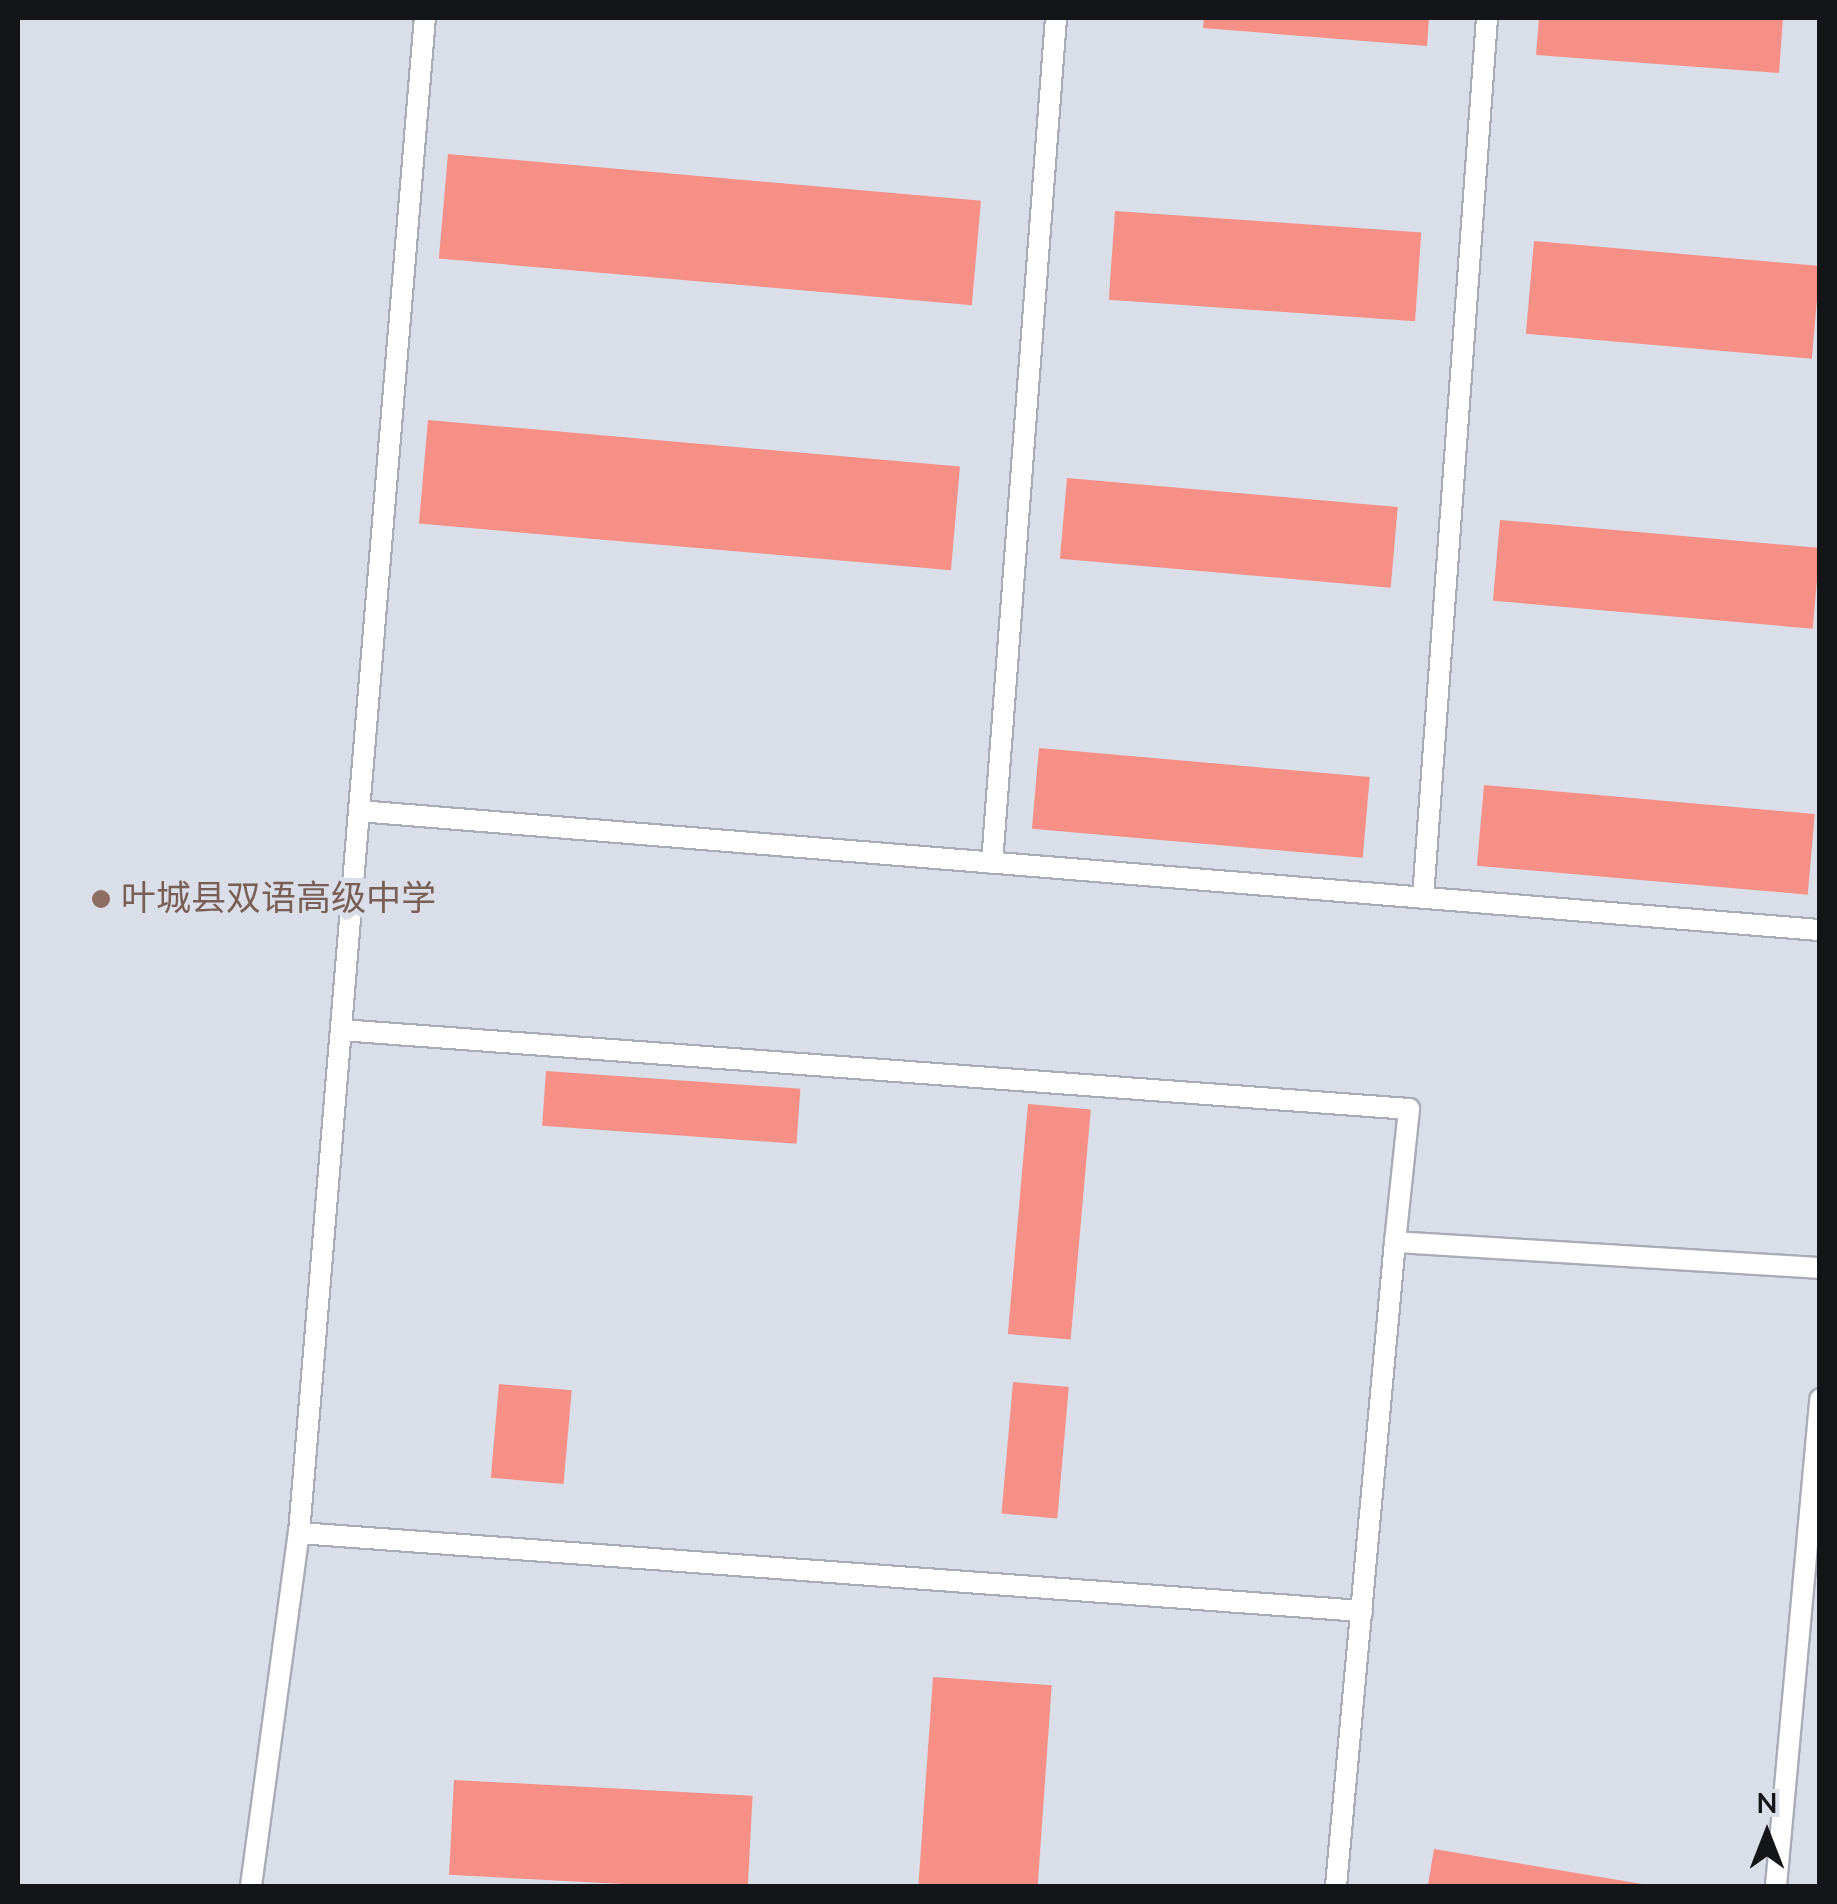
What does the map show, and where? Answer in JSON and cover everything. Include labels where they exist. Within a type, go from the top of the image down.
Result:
[{"type":"lane","points":[[250,1886],[299,1533],[425,18]]},
{"type":"lane","points":[[992,863],[1056,18]]},
{"type":"lane","points":[[1423,898],[1486,18]]},
{"type":"lane","points":[[359,811],[1820,930]]},
{"type":"lane","points":[[341,1030],[1408,1109],[1336,1886]]},
{"type":"lane","points":[[1395,1242],[1820,1268]]},
{"type":"lane","points":[[1776,1886],[1820,1399]]},
{"type":"lane","points":[[299,1533],[1362,1611]]},
{"type":"building","points":[[1204,18],[1429,18],[1427,46],[1203,28]]},
{"type":"building","points":[[1539,18],[1783,18],[1779,73],[1536,55]]},
{"type":"building","points":[[448,154],[981,201],[972,305],[439,259]]},
{"type":"building","points":[[1115,211],[1421,232],[1415,321],[1109,300]]},
{"type":"building","points":[[1534,241],[1820,266],[1812,359],[1526,334]]},
{"type":"building","points":[[428,420],[960,467],[951,570],[419,524]]},
{"type":"building","points":[[1067,478],[1398,507],[1391,588],[1060,559]]},
{"type":"building","points":[[1500,520],[1820,548],[1813,629],[1493,601]]},
{"type":"building","points":[[1039,748],[1370,777],[1363,858],[1032,829]]},
{"type":"building","points":[[1484,785],[1815,814],[1808,895],[1477,866]]},
{"type":"building","points":[[546,1071],[800,1089],[797,1144],[542,1126]]},
{"type":"building","points":[[1028,1104],[1091,1109],[1071,1340],[1008,1334]]},
{"type":"building","points":[[1013,1382],[1069,1387],[1057,1518],[1001,1513]]},
{"type":"building","points":[[499,1384],[572,1390],[564,1484],[491,1478]]},
{"type":"building","points":[[933,1677],[1052,1685],[1038,1886],[918,1886]]},
{"type":"building","points":[[454,1780],[753,1796],[748,1886],[661,1886],[449,1875]]},
{"type":"building","points":[[1434,1849],[1642,1884],[1642,1886],[1428,1885]]},
{"type":"place","name":"叶城县双语高级中学","points":[[101,899]]}]
